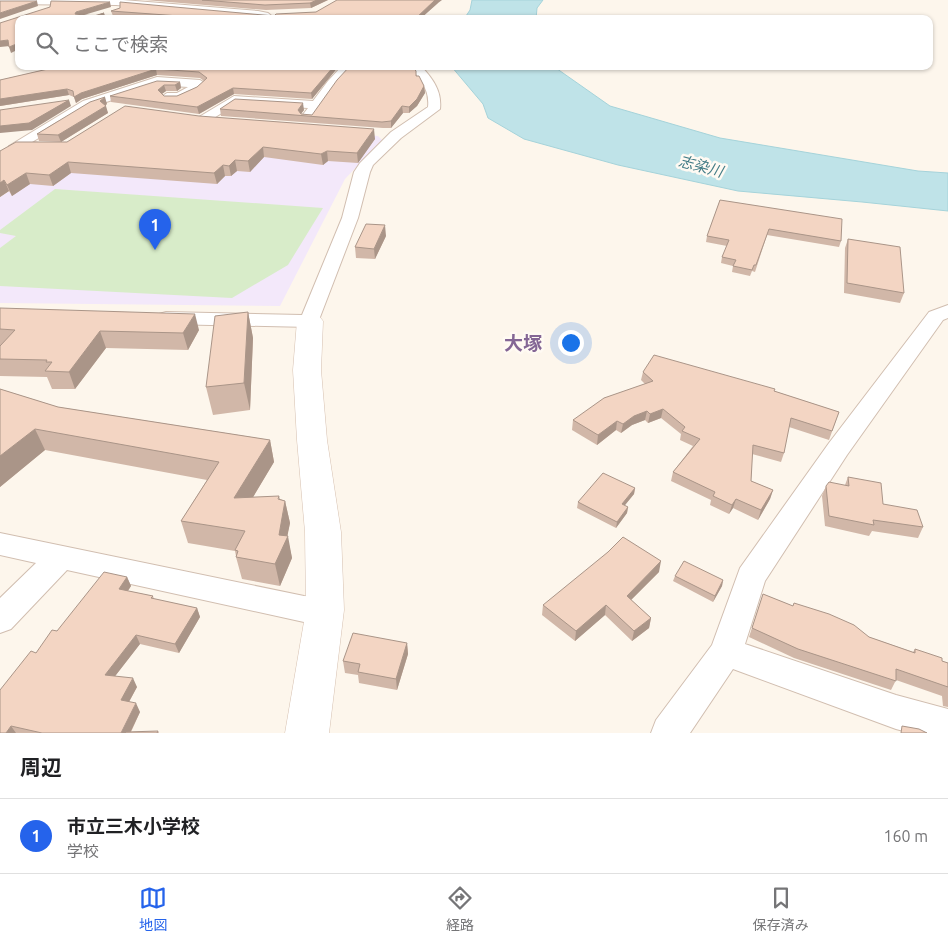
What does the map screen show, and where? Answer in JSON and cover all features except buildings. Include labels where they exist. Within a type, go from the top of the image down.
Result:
[{"type":"street","points":[[111,12],[164,0]]},
{"type":"street","points":[[0,1],[105,1],[261,15]]},
{"type":"street","points":[[37,11],[65,2]]},
{"type":"street","points":[[212,15],[224,11]]},
{"type":"street","points":[[310,129],[300,128],[332,83],[345,70]]},
{"type":"street","points":[[377,134],[416,121],[434,109],[436,100],[432,85],[419,70]]},
{"type":"street","points":[[79,102],[157,81],[200,84],[180,97],[167,97]]},
{"type":"street","points":[[0,155],[95,91]]},
{"type":"street","points":[[222,122],[196,119],[234,100],[313,110],[327,115]]},
{"type":"street","points":[[79,102],[116,109]]},
{"type":"street","points":[[307,733],[325,610],[323,532],[312,440],[307,370],[310,320],[350,218],[362,172],[367,163],[397,127]]},
{"type":"street","points":[[16,146],[54,148]]},
{"type":"street","points":[[669,733],[726,652],[751,577],[838,449],[924,332],[936,316],[948,311]]},
{"type":"street","points":[[144,318],[310,320]]},
{"type":"street","points":[[0,544],[304,609],[325,610]]},
{"type":"street","points":[[0,619],[62,556]]},
{"type":"street","points":[[726,652],[896,712],[948,726]]},
{"type":"shaded area","points":[[143,116],[378,136],[382,140],[345,179],[280,306],[0,303],[0,197],[129,120]]},
{"type":"green space","points":[[55,189],[323,208],[288,265],[232,298],[0,286],[0,248],[16,236],[0,233],[0,230]]},
{"type":"water","points":[[472,0],[543,0],[537,8],[536,15],[467,15]]},
{"type":"water","name":"志染川","points":[[454,70],[559,70],[610,106],[720,138],[918,171],[948,173],[948,211],[738,191],[618,165],[524,139],[488,118],[483,104]]},
{"type":"place","name":"市立三木小学校","points":[[155,250]]},
{"type":"district","name":"大塚","points":[[523,343]]}]
